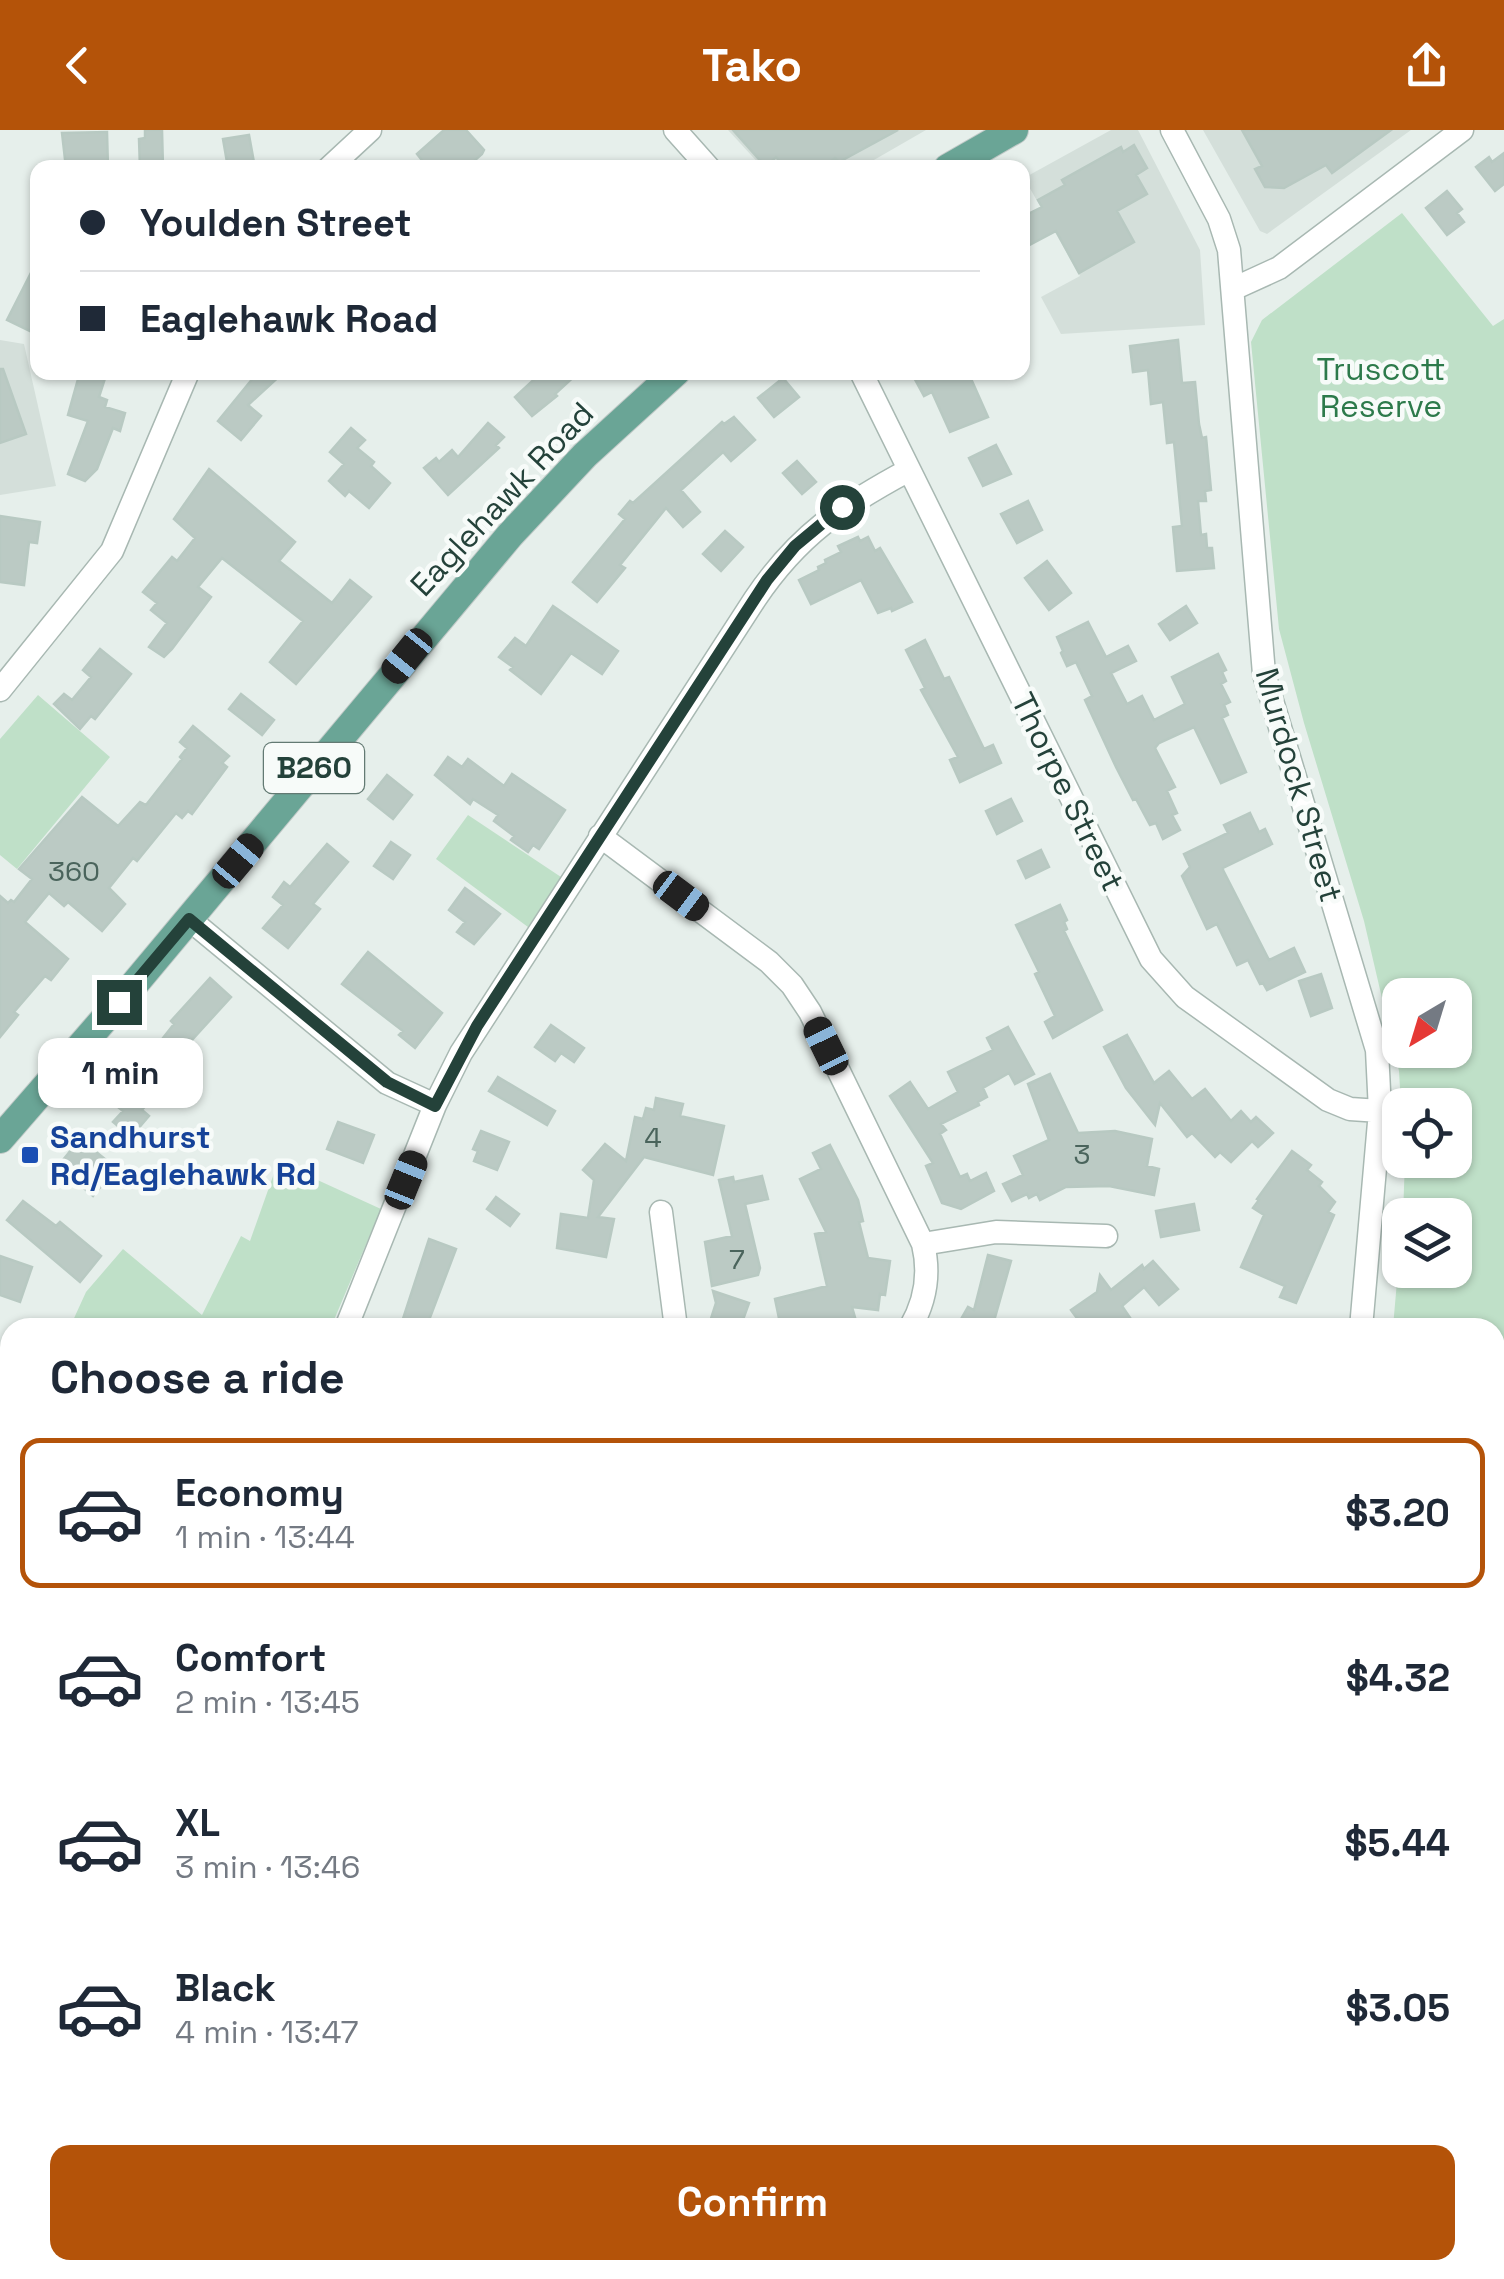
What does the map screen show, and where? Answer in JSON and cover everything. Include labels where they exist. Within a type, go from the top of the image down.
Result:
[{"type":"main road","points":[[962,160],[1014,130]]},
{"type":"main road","name":"Eaglehawk Road","points":[[0,1140],[510,534],[570,470],[667,380]]},
{"type":"street","points":[[338,160],[370,130]]},
{"type":"street","points":[[675,130],[702,160]]},
{"type":"street","name":"Murdock Street","points":[[1172,130],[1220,218],[1229,250],[1264,674],[1282,744],[1378,1050],[1380,1111],[1362,1318]]},
{"type":"street","points":[[1233,288],[1280,268],[1462,130]]},
{"type":"street","points":[[0,690],[112,550],[185,380]]},
{"type":"street","name":"Thorpe Street","points":[[865,380],[1152,959],[1185,996],[1328,1100],[1350,1109],[1380,1111]]},
{"type":"street","points":[[350,1318],[435,1106],[477,1026],[600,836],[780,564],[809,533],[842,507],[908,470]]},
{"type":"street","points":[[600,836],[769,962],[792,985],[810,1012],[922,1244],[926,1286],[914,1318]]},
{"type":"street","points":[[189,919],[387,1082],[435,1106]]},
{"type":"street","points":[[661,1212],[675,1318]]},
{"type":"street","points":[[922,1244],[996,1232],[1106,1236]]},
{"type":"shaded area","points":[[728,130],[926,130],[874,160],[756,160]]},
{"type":"shaded area","points":[[1111,130],[1138,130],[1200,250],[1205,325],[1061,334],[1041,297],[1080,276],[1030,188],[1030,175]]},
{"type":"shaded area","points":[[1203,130],[1411,130],[1267,234],[1260,231]]},
{"type":"shaded area","points":[[0,340],[24,344],[56,486],[0,495]]},
{"type":"green space","name":"Truscott Reserve","points":[[1402,213],[1493,326],[1504,319],[1504,1318],[1394,1318],[1396,1288],[1472,1288],[1472,1198],[1404,1198],[1404,1178],[1472,1178],[1472,1088],[1400,1088],[1398,1068],[1472,1068],[1472,978],[1382,978],[1382,998],[1364,921],[1279,629],[1251,342],[1262,320]]},
{"type":"green space","points":[[38,695],[110,757],[17,869],[0,855],[0,739]]},
{"type":"green space","points":[[468,815],[561,877],[528,927],[436,859]]},
{"type":"green space","points":[[278,1162],[381,1209],[335,1318],[74,1318],[86,1292],[123,1249],[202,1315],[241,1236],[250,1241]]},
{"type":"building","points":[[145,130],[162,130],[163,160],[140,160],[139,139],[145,138]]},
{"type":"building","points":[[444,130],[466,130],[484,150],[475,160],[422,160],[417,154]]},
{"type":"building","points":[[733,130],[898,130],[843,160],[760,160]]},
{"type":"building","points":[[1242,130],[1391,130],[1332,173],[1326,165],[1284,188],[1265,187],[1255,169],[1262,166]]},
{"type":"building","points":[[107,132],[108,160],[65,160],[62,133]]},
{"type":"building","points":[[249,135],[254,160],[227,160],[223,139]]},
{"type":"building","points":[[1134,145],[1147,168],[1136,175],[1147,194],[1117,211],[1134,242],[1079,273],[1056,231],[1030,245],[1030,213],[1042,207],[1038,200],[1065,185],[1062,180],[1121,147],[1123,152]]},
{"type":"building","points":[[1504,153],[1504,184],[1495,191],[1476,167],[1489,157],[1492,162]]},
{"type":"building","points":[[1447,191],[1462,209],[1457,213],[1464,222],[1447,235],[1426,208]]},
{"type":"building","points":[[30,275],[30,331],[7,320]]},
{"type":"building","points":[[1178,340],[1182,383],[1195,382],[1199,424],[1202,438],[1206,437],[1211,490],[1205,491],[1206,501],[1198,501],[1201,535],[1206,534],[1207,548],[1212,548],[1214,568],[1177,571],[1173,527],[1182,526],[1174,442],[1167,443],[1163,402],[1151,404],[1148,370],[1133,372],[1130,346]]},
{"type":"building","points":[[0,369],[26,434],[0,443]]},
{"type":"building","points":[[78,380],[104,380],[99,397],[107,400],[105,407],[125,413],[120,431],[113,428],[97,469],[85,481],[68,474],[88,421],[68,415]]},
{"type":"building","points":[[251,380],[275,380],[248,405],[261,416],[241,440],[218,421]]},
{"type":"building","points":[[533,380],[570,380],[532,416],[515,397]]},
{"type":"building","points":[[780,380],[799,397],[774,417],[758,398]]},
{"type":"building","points":[[915,380],[972,380],[988,417],[950,432],[932,392],[924,396]]},
{"type":"building","points":[[734,417],[755,440],[731,461],[723,452],[681,490],[700,512],[683,527],[666,508],[620,565],[625,568],[597,602],[573,582],[625,519],[619,514],[630,501],[633,503],[722,422]]},
{"type":"building","points":[[488,423],[504,437],[496,445],[499,448],[448,495],[424,468],[436,458],[439,462],[452,450],[458,457]]},
{"type":"building","points":[[351,428],[365,440],[357,448],[390,483],[369,508],[349,491],[345,496],[329,481],[344,464],[330,452]]},
{"type":"building","points":[[996,445],[1011,474],[983,486],[969,458]]},
{"type":"building","points":[[797,461],[816,482],[802,494],[783,473]]},
{"type":"building","points":[[209,469],[295,542],[279,561],[332,603],[350,580],[371,597],[296,684],[270,662],[303,621],[222,558],[198,587],[211,597],[172,649],[164,657],[149,647],[167,623],[151,610],[157,603],[143,592],[172,557],[177,561],[195,538],[174,519]]},
{"type":"building","points":[[1028,501],[1042,530],[1017,543],[1001,514]]},
{"type":"building","points":[[0,516],[40,522],[37,543],[29,542],[24,585],[0,582]]},
{"type":"building","points":[[725,531],[743,547],[721,571],[703,554]]},
{"type":"building","points":[[858,537],[860,541],[868,537],[875,551],[880,548],[912,602],[878,613],[861,580],[811,604],[799,580],[841,552],[838,546]]},
{"type":"building","points":[[1047,561],[1071,593],[1049,610],[1025,578]]},
{"type":"building","points":[[553,606],[618,651],[602,674],[571,653],[541,694],[499,657],[515,638],[526,646]]},
{"type":"building","points":[[1186,606],[1197,623],[1170,640],[1159,624]]},
{"type":"building","points":[[1088,622],[1106,657],[1128,646],[1136,661],[1111,673],[1127,704],[1142,696],[1154,720],[1185,704],[1172,677],[1218,654],[1226,670],[1222,672],[1226,681],[1221,684],[1230,702],[1224,705],[1228,715],[1222,718],[1246,772],[1221,783],[1194,727],[1159,743],[1155,748],[1175,787],[1167,791],[1180,830],[1163,839],[1156,823],[1150,825],[1136,799],[1133,800],[1116,767],[1085,700],[1092,696],[1076,662],[1067,666],[1061,653],[1057,637]]},
{"type":"building","points":[[925,640],[944,679],[949,677],[984,749],[993,745],[1001,763],[960,782],[950,760],[958,757],[921,690],[925,688],[906,650]]},
{"type":"building","points":[[100,649],[131,674],[95,719],[91,716],[80,729],[54,704],[64,694],[72,700],[91,677],[83,670]]},
{"type":"building","points":[[241,694],[274,720],[262,735],[229,709]]},
{"type":"building","points":[[193,726],[229,756],[222,763],[227,767],[192,814],[188,811],[182,818],[176,813],[109,888],[125,904],[102,931],[68,902],[64,906],[49,893],[25,922],[68,959],[51,980],[45,976],[14,1012],[18,1015],[0,1037],[0,896],[8,903],[14,902],[32,879],[19,869],[82,797],[118,826],[140,802],[146,805],[182,759],[187,748],[180,742]]},
{"type":"building","points":[[448,757],[462,767],[468,759],[504,786],[512,774],[565,810],[539,849],[533,845],[528,852],[511,840],[514,836],[494,821],[498,815],[473,799],[470,804],[435,775]]},
{"type":"building","points":[[387,775],[412,795],[393,819],[368,799]]},
{"type":"building","points":[[1011,799],[1022,821],[997,834],[986,811]]},
{"type":"building","points":[[1250,813],[1259,832],[1265,829],[1272,844],[1223,870],[1269,960],[1294,948],[1305,972],[1267,990],[1248,960],[1237,965],[1217,924],[1207,929],[1182,876],[1190,867],[1184,854],[1228,833],[1224,825]]},
{"type":"building","points":[[391,842],[410,855],[393,879],[374,866]]},
{"type":"building","points":[[327,844],[348,862],[313,904],[320,909],[288,948],[263,928],[283,905],[273,897],[284,882],[290,887]]},
{"type":"building","points":[[1041,850],[1049,867],[1026,878],[1018,861]]},
{"type":"building","points":[[465,888],[500,914],[474,944],[457,932],[465,922],[449,910]]},
{"type":"building","points":[[1060,905],[1067,920],[1064,931],[1102,1010],[1053,1038],[1045,1022],[1055,1016],[1016,925]]},
{"type":"building","points":[[368,952],[442,1013],[415,1048],[399,1035],[403,1031],[342,984]]},
{"type":"building","points":[[1321,974],[1332,1008],[1311,1016],[1299,981]]},
{"type":"building","points":[[210,978],[231,997],[182,1051],[187,1056],[142,1110],[149,1116],[131,1137],[113,1122],[123,1111],[118,1107],[139,1081],[133,1076],[174,1024],[171,1021]]},
{"type":"building","points":[[551,1025],[584,1048],[574,1062],[561,1053],[555,1061],[535,1047]]},
{"type":"building","points":[[1008,1027],[1034,1074],[1015,1084],[1009,1073],[983,1088],[987,1097],[979,1105],[941,1124],[946,1130],[940,1134],[960,1177],[967,1174],[970,1181],[986,1173],[994,1191],[961,1209],[942,1203],[926,1166],[933,1163],[890,1096],[910,1082],[928,1109],[958,1092],[948,1072],[993,1050],[987,1038]]},
{"type":"building","points":[[1127,1035],[1154,1083],[1169,1071],[1192,1099],[1205,1089],[1231,1121],[1241,1111],[1251,1122],[1256,1117],[1273,1133],[1258,1147],[1252,1141],[1231,1162],[1220,1152],[1215,1157],[1192,1133],[1187,1137],[1160,1103],[1155,1125],[1126,1088],[1104,1047]]},
{"type":"building","points":[[1050,1074],[1078,1133],[1115,1131],[1152,1139],[1147,1166],[1159,1169],[1154,1195],[1109,1186],[1066,1187],[1040,1200],[1037,1194],[1029,1198],[1027,1194],[1012,1201],[1003,1184],[1023,1175],[1014,1156],[1049,1140],[1028,1084]]},
{"type":"building","points":[[498,1077],[555,1111],[547,1125],[489,1091]]},
{"type":"building","points":[[656,1098],[683,1104],[680,1116],[724,1126],[713,1175],[644,1157],[598,1217],[614,1219],[606,1257],[557,1248],[561,1214],[588,1218],[594,1180],[583,1170],[605,1144],[626,1161],[635,1117],[643,1119],[646,1108],[654,1110]]},
{"type":"building","points":[[338,1122],[374,1135],[363,1163],[327,1149]]},
{"type":"building","points":[[481,1131],[509,1142],[497,1170],[474,1161],[478,1151],[473,1149]]},
{"type":"building","points":[[80,1139],[116,1168],[93,1196],[58,1166]]},
{"type":"building","points":[[830,1145],[858,1200],[868,1258],[890,1261],[885,1295],[880,1294],[878,1310],[852,1307],[855,1318],[779,1318],[775,1299],[827,1286],[815,1234],[826,1232],[800,1179],[821,1169],[813,1153]]},
{"type":"building","points":[[1292,1151],[1311,1165],[1307,1170],[1322,1182],[1319,1186],[1335,1202],[1328,1212],[1334,1215],[1296,1303],[1280,1297],[1285,1286],[1241,1267],[1264,1215],[1253,1208]]},
{"type":"building","points":[[762,1176],[768,1199],[745,1204],[760,1268],[758,1275],[712,1286],[705,1242],[732,1236],[719,1180],[733,1177],[734,1182]]},
{"type":"building","points":[[496,1197],[519,1214],[510,1226],[487,1209]]},
{"type":"building","points":[[23,1201],[56,1226],[60,1222],[101,1256],[80,1282],[7,1220]]},
{"type":"building","points":[[1194,1204],[1199,1230],[1161,1237],[1156,1211]]},
{"type":"building","points":[[429,1239],[456,1249],[430,1318],[403,1318]]},
{"type":"building","points":[[988,1255],[1011,1261],[995,1318],[962,1318],[968,1307],[974,1310]]},
{"type":"building","points":[[0,1256],[32,1267],[20,1302],[0,1295]]},
{"type":"building","points":[[1153,1261],[1178,1289],[1159,1305],[1144,1287],[1122,1306],[1130,1318],[1077,1318],[1071,1310],[1097,1292],[1100,1275],[1111,1290],[1142,1265],[1144,1269]]},
{"type":"building","points":[[713,1291],[749,1303],[744,1318],[711,1318],[716,1303]]},
{"type":"place","name":"Sandhurst Rd/Eaglehawk Rd","points":[[30,1155]]},
{"type":"route","points":[[119,1002],[189,919],[396,1089],[435,1106],[477,1026],[767,580],[795,546],[842,507]]}]
